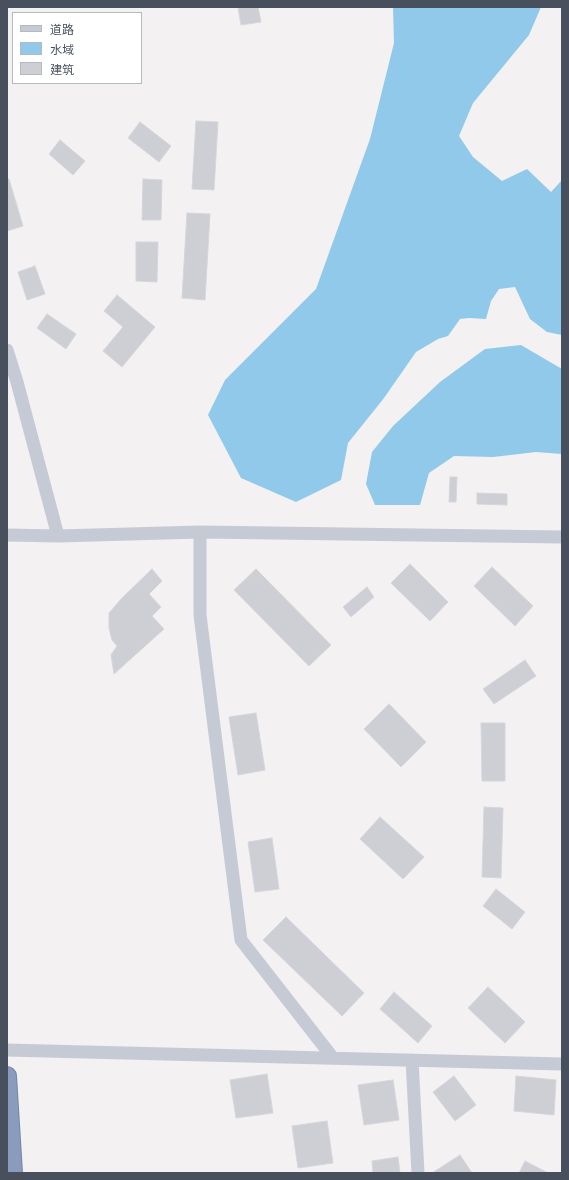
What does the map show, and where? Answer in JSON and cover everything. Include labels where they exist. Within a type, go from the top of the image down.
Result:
[{"type":"highway","points":[[7,1076],[14,1173]]},
{"type":"street","points":[[7,350],[58,536]]},
{"type":"street","points":[[200,532],[200,615],[241,940],[333,1058]]},
{"type":"street","points":[[7,535],[58,536],[200,532],[562,537]]},
{"type":"street","points":[[7,1050],[562,1064]]},
{"type":"street","points":[[412,1060],[418,1173]]},
{"type":"water","points":[[393,7],[541,7],[529,35],[473,103],[459,136],[473,157],[502,181],[527,169],[551,192],[562,180],[562,335],[547,332],[530,319],[515,287],[499,289],[491,301],[486,319],[460,319],[448,336],[438,339],[416,352],[384,398],[348,443],[341,480],[296,502],[241,478],[208,415],[225,380],[316,289],[370,139],[394,43]]},
{"type":"water","points":[[521,345],[562,369],[562,454],[536,452],[493,457],[454,456],[429,473],[420,505],[375,505],[366,484],[372,452],[393,426],[440,382],[485,349]]},
{"type":"building","points":[[238,7],[258,7],[261,22],[241,25]]},
{"type":"building","points":[[196,121],[218,122],[214,190],[192,189]]},
{"type":"building","points":[[140,122],[171,146],[159,162],[128,138]]},
{"type":"building","points":[[60,140],[85,161],[73,175],[49,154]]},
{"type":"building","points":[[7,179],[9,179],[23,226],[7,231]]},
{"type":"building","points":[[143,179],[162,180],[161,220],[142,220]]},
{"type":"building","points":[[187,213],[210,214],[205,300],[182,298]]},
{"type":"building","points":[[136,242],[158,242],[157,282],[136,281]]},
{"type":"building","points":[[35,266],[45,294],[27,300],[18,272]]},
{"type":"building","points":[[117,295],[155,327],[122,367],[103,351],[123,327],[104,311]]},
{"type":"building","points":[[47,314],[76,334],[66,349],[37,328]]},
{"type":"building","points":[[450,477],[457,477],[456,502],[449,502]]},
{"type":"building","points":[[477,493],[507,494],[507,505],[477,504]]},
{"type":"building","points":[[410,564],[448,602],[430,621],[391,583]]},
{"type":"building","points":[[492,567],[533,606],[515,626],[474,586]]},
{"type":"building","points":[[152,569],[162,581],[149,594],[161,607],[152,616],[164,629],[114,674],[111,655],[117,646],[112,640],[109,628],[109,613]]},
{"type":"building","points":[[256,569],[331,645],[309,666],[234,590]]},
{"type":"building","points":[[367,587],[374,597],[351,617],[343,607]]},
{"type":"building","points":[[525,660],[536,676],[494,704],[483,689]]},
{"type":"building","points":[[389,704],[426,742],[401,767],[364,729]]},
{"type":"building","points":[[256,713],[265,770],[238,775],[229,717]]},
{"type":"building","points":[[481,723],[505,723],[505,781],[482,781]]},
{"type":"building","points":[[484,807],[503,808],[501,878],[482,877]]},
{"type":"building","points":[[380,817],[424,857],[403,879],[360,839]]},
{"type":"building","points":[[272,838],[279,889],[255,892],[248,842]]},
{"type":"building","points":[[496,889],[525,912],[512,929],[483,906]]},
{"type":"building","points":[[286,917],[364,993],[342,1016],[263,940]]},
{"type":"building","points":[[488,987],[525,1022],[505,1043],[468,1008]]},
{"type":"building","points":[[394,992],[432,1026],[418,1043],[380,1009]]},
{"type":"building","points":[[267,1074],[273,1113],[236,1118],[230,1080]]},
{"type":"building","points":[[454,1076],[476,1105],[455,1121],[433,1092]]},
{"type":"building","points":[[516,1076],[556,1080],[554,1115],[514,1111]]},
{"type":"building","points":[[393,1080],[399,1120],[364,1125],[358,1085]]},
{"type":"building","points":[[327,1121],[333,1163],[298,1168],[292,1126]]},
{"type":"building","points":[[460,1155],[472,1173],[432,1173]]},
{"type":"building","points":[[398,1157],[400,1173],[373,1173],[372,1161]]},
{"type":"building","points":[[525,1161],[548,1173],[519,1173]]}]
